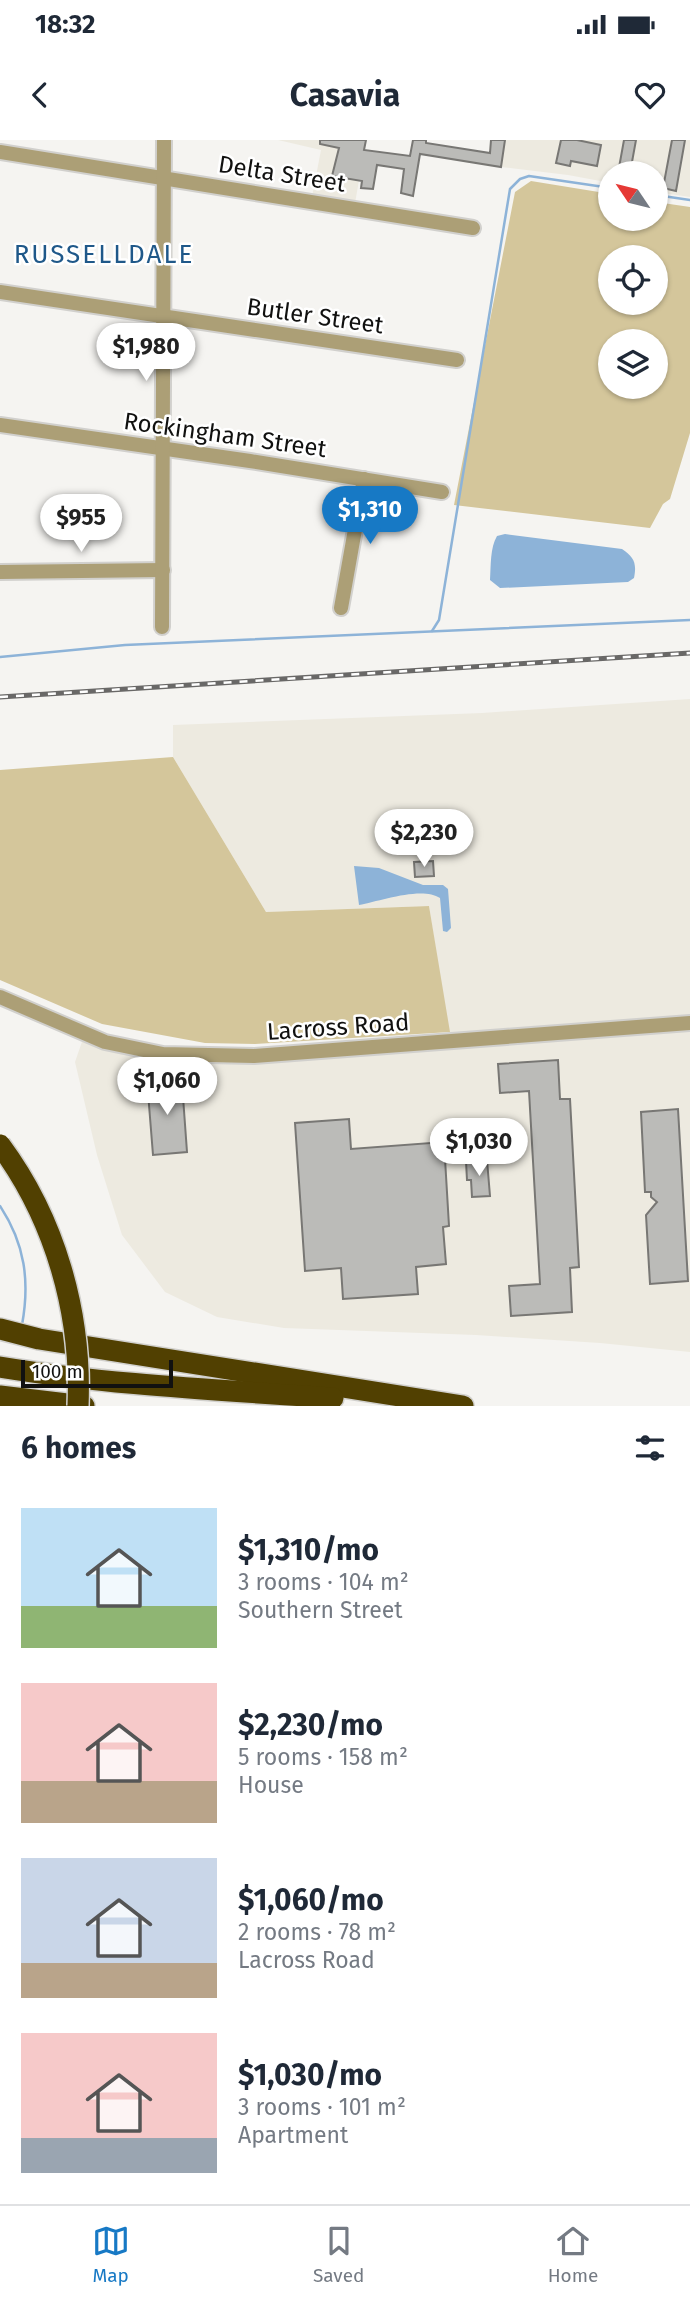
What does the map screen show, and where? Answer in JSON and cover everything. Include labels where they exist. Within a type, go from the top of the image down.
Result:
[{"type":"highway","points":[[0,1144],[41,1213],[58,1257],[75,1331],[78,1406]]},
{"type":"highway","points":[[0,1329],[39,1339],[463,1406]]},
{"type":"highway","points":[[0,1367],[54,1376],[137,1384],[446,1406]]},
{"type":"highway","points":[[0,1396],[84,1406]]},
{"type":"street","points":[[162,627],[164,140]]},
{"type":"street","name":"Delta Street","points":[[0,152],[473,228]]},
{"type":"street","name":"Butler Street","points":[[0,292],[457,360]]},
{"type":"street","name":"Rockingham Street","points":[[0,425],[442,492]]},
{"type":"street","points":[[341,608],[364,479]]},
{"type":"street","points":[[0,572],[163,570]]},
{"type":"street","name":"Lacross Road","points":[[0,997],[105,1042],[163,1054],[254,1056],[690,1023]]},
{"type":"shaded area","points":[[278,140],[366,140],[354,209],[311,202],[321,150]]},
{"type":"shaded area","points":[[505,140],[690,140],[690,197],[668,194],[668,161],[598,161],[598,181],[501,167]]},
{"type":"shaded area","points":[[531,181],[598,192],[598,231],[668,231],[668,204],[690,207],[690,433],[670,499],[663,504],[650,528],[454,505],[515,192]]},
{"type":"shaded area","points":[[690,699],[690,1352],[476,1335],[284,1328],[217,1317],[165,1292],[122,1235],[97,1155],[75,1062],[85,1033],[163,1054],[450,1041],[429,906],[266,912],[173,757],[173,725],[482,713]]},
{"type":"shaded area","points":[[173,757],[266,912],[429,906],[450,1032],[255,1044],[205,1043],[102,1024],[0,980],[0,770]]},
{"type":"water","points":[[505,534],[622,549],[634,561],[634,578],[628,582],[500,588],[490,580],[491,557],[497,536]]},
{"type":"water","points":[[354,866],[379,868],[423,885],[443,885],[448,889],[451,928],[447,932],[443,931],[440,898],[432,895],[412,894],[359,905]]},
{"type":"building","points":[[320,140],[366,140],[364,150],[410,156],[413,140],[426,140],[426,143],[490,153],[491,140],[505,140],[501,167],[420,154],[413,196],[401,193],[404,169],[377,165],[373,189],[361,188],[362,181],[332,176],[339,148],[320,144]]},
{"type":"building","points":[[561,140],[601,145],[597,166],[571,161],[570,166],[556,163]]},
{"type":"building","points":[[624,140],[636,140],[632,161],[620,161]]},
{"type":"building","points":[[672,140],[685,140],[676,191],[668,189],[668,161]]},
{"type":"building","points":[[433,861],[434,876],[415,877],[414,862]]},
{"type":"building","points":[[558,1060],[560,1099],[570,1099],[579,1267],[570,1268],[572,1312],[511,1316],[509,1286],[540,1284],[529,1091],[500,1093],[498,1064]]},
{"type":"building","points":[[165,1078],[165,1084],[182,1083],[187,1152],[153,1155],[147,1080]]},
{"type":"building","points":[[678,1109],[688,1281],[650,1284],[646,1215],[657,1202],[651,1197],[651,1192],[645,1192],[641,1112]]},
{"type":"building","points":[[349,1119],[351,1149],[444,1142],[449,1226],[443,1227],[446,1264],[416,1267],[418,1294],[343,1299],[341,1268],[305,1271],[295,1123]]},
{"type":"building","points":[[487,1160],[490,1196],[472,1197],[471,1180],[467,1180],[466,1161]]},
{"type":"waterway","points":[[432,631],[439,620],[510,189],[520,179],[529,176],[598,186]]},
{"type":"waterway","points":[[668,197],[690,200]]},
{"type":"waterway","points":[[0,657],[125,645],[690,620]]},
{"type":"waterway","points":[[0,1206],[15,1234],[23,1263],[25,1293],[22,1325]]},
{"type":"railway","points":[[0,697],[690,653]]},
{"type":"district","name":"RUSSELLDALE","points":[[104,254]]}]
